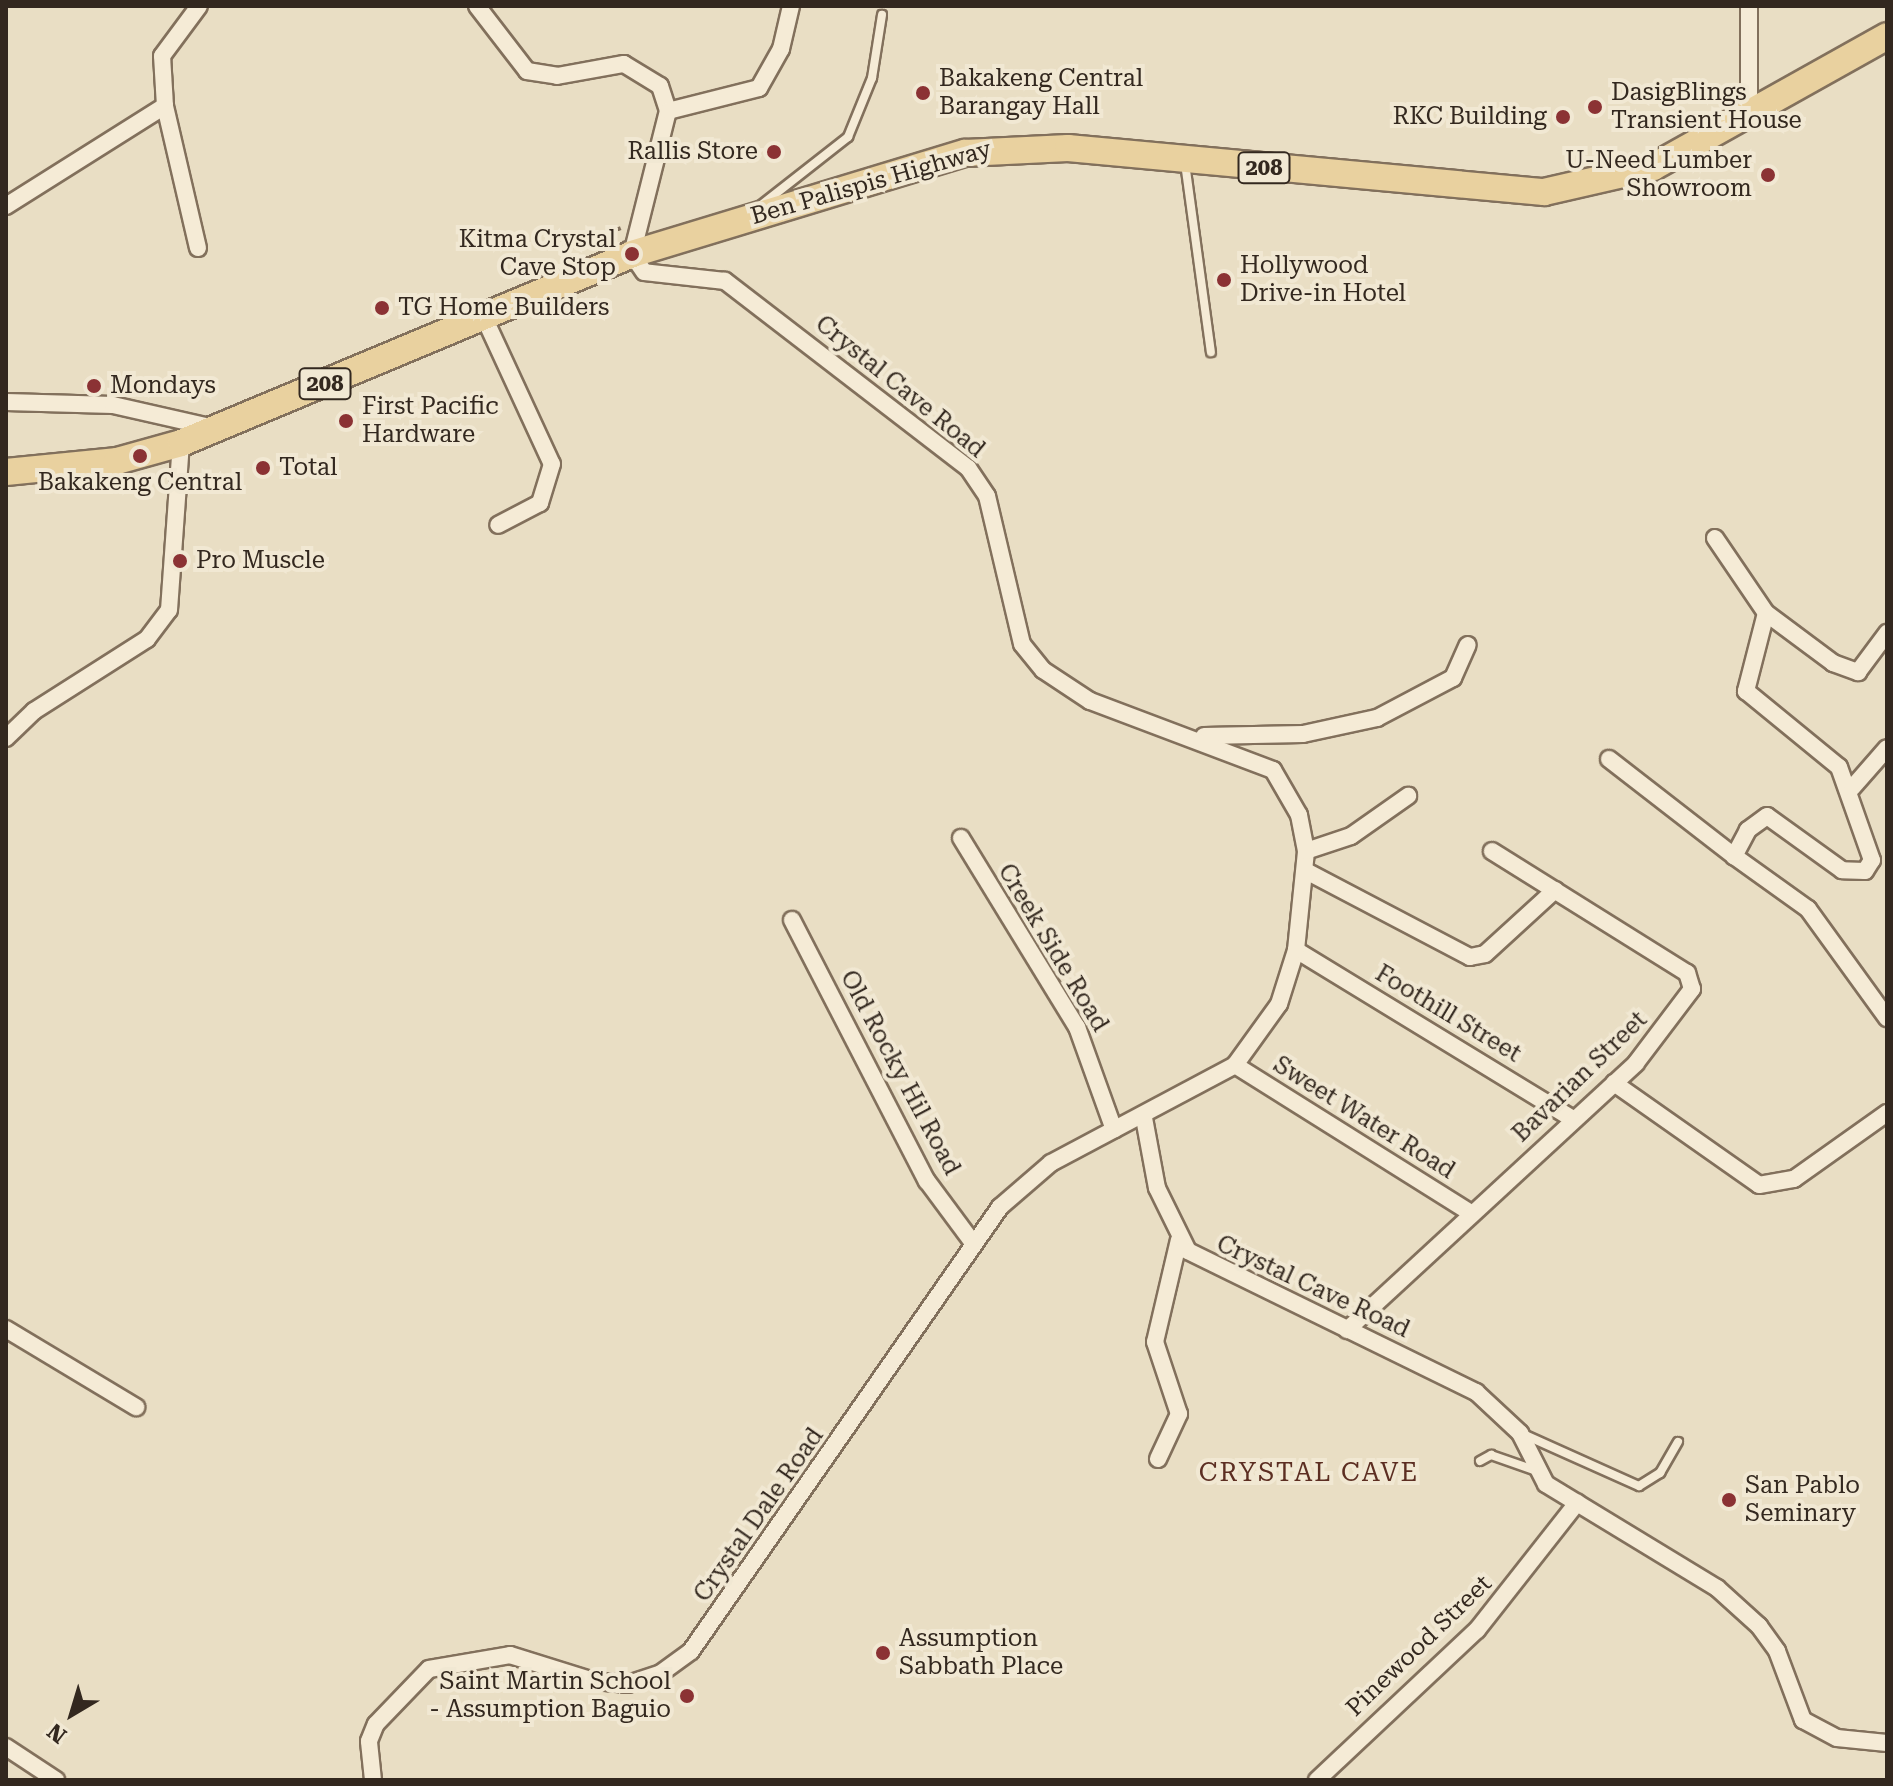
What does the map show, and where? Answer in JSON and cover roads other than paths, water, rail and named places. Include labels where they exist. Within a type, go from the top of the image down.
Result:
[{"type":"main road","name":"Ben Palispis Highway","points":[[6,472],[117,461],[181,443],[632,254],[748,217],[997,147],[1544,192],[1653,167],[1887,36]]},
{"type":"street","points":[[198,248],[165,106],[162,56],[199,6]]},
{"type":"street","points":[[477,6],[527,71],[557,76],[624,64],[660,86],[668,111],[632,254]]},
{"type":"street","points":[[668,111],[759,88],[781,49],[791,6]]},
{"type":"street","points":[[1749,6],[1749,115]]},
{"type":"street","points":[[6,206],[165,106]]},
{"type":"street","name":"Crystal Cave Road","points":[[632,254],[644,272],[725,281],[740,290],[968,468],[987,496],[1029,655],[1090,701],[1194,736],[1273,770],[1299,815],[1306,851],[1306,871],[1296,950],[1279,1004],[1235,1065],[1144,1118],[1157,1188],[1179,1240],[1223,1274],[1476,1392],[1520,1433],[1537,1471],[1577,1503],[1734,1602],[1777,1651],[1792,1704],[1817,1731],[1887,1743]]},
{"type":"street","points":[[483,315],[552,464],[540,503],[498,525]]},
{"type":"street","points":[[6,402],[113,405],[219,429]]},
{"type":"street","points":[[6,738],[34,711],[147,639],[169,610],[181,443]]},
{"type":"street","points":[[1715,538],[1766,613],[1851,673],[1866,665],[1887,633]]},
{"type":"street","points":[[1734,856],[1748,830],[1767,816],[1851,873],[1871,864],[1871,846],[1852,788],[1839,767],[1746,691],[1766,613]]},
{"type":"street","points":[[1194,736],[1303,734],[1377,718],[1453,678],[1468,645]]},
{"type":"street","points":[[1852,788],[1887,748]]},
{"type":"street","points":[[1609,759],[1808,909],[1887,1018]]},
{"type":"street","points":[[1306,851],[1351,836],[1408,796]]},
{"type":"street","name":"Creek Side Road","points":[[961,838],[1077,1027],[1114,1130]]},
{"type":"street","points":[[1871,846],[1887,860]]},
{"type":"street","name":"Bavarian Street","points":[[1347,1330],[1469,1212],[1614,1083],[1687,1003],[1692,980],[1492,851]]},
{"type":"street","points":[[1306,871],[1470,957],[1485,954],[1555,890]]},
{"type":"street","name":"Old Rocky Hil Road","points":[[792,920],[927,1181],[973,1243]]},
{"type":"street","name":"Foothill Street","points":[[1296,950],[1574,1120]]},
{"type":"street","name":"Sweet Water Road","points":[[1235,1065],[1469,1212]]},
{"type":"street","points":[[1614,1083],[1759,1185],[1794,1179],[1887,1113]]},
{"type":"street","name":"Crystal Dale Road","points":[[373,1780],[369,1741],[376,1724],[429,1669],[510,1655],[594,1681],[628,1684],[661,1673],[691,1651],[973,1243],[1023,1183],[1114,1130],[1144,1118]]},
{"type":"street","points":[[1158,1459],[1179,1414],[1155,1342],[1179,1240]]},
{"type":"street","points":[[6,1329],[136,1407]]},
{"type":"street","name":"Pinewood Street","points":[[1317,1780],[1477,1630],[1577,1503]]},
{"type":"street","points":[[6,1747],[56,1780]]},
{"type":"lane","points":[[748,217],[848,137],[872,78],[882,15]]},
{"type":"lane","points":[[1185,162],[1211,352]]},
{"type":"lane","points":[[1520,1433],[1639,1486],[1660,1473],[1678,1442]]},
{"type":"lane","points":[[1480,1461],[1491,1455],[1537,1471]]},
{"type":"place","name":"Bakakeng Central Barangay Hall","points":[[923,93]]},
{"type":"place","name":"DasigBlings Transient House","points":[[1595,107]]},
{"type":"place","name":"RKC Building","points":[[1563,117]]},
{"type":"place","name":"Rallis Store","points":[[774,152]]},
{"type":"place","name":"U-Need Lumber Showroom","points":[[1768,175]]},
{"type":"place","name":"Kitma Crystal Cave Stop","points":[[632,254]]},
{"type":"place","name":"Hollywood Drive-in Hotel","points":[[1224,280]]},
{"type":"place","name":"TG Home Builders","points":[[382,308]]},
{"type":"place","name":"Mondays","points":[[94,386]]},
{"type":"place","name":"First Pacific Hardware","points":[[346,421]]},
{"type":"place","name":"Bakakeng Central","points":[[140,456]]},
{"type":"place","name":"Total","points":[[263,468]]},
{"type":"place","name":"Pro Muscle","points":[[180,561]]},
{"type":"place","name":"San Pablo Seminary","points":[[1729,1500]]},
{"type":"place","name":"Assumption Sabbath Place","points":[[883,1653]]},
{"type":"place","name":"Saint Martin School - Assumption Baguio","points":[[687,1696]]},
{"type":"district","name":"CRYSTAL CAVE","points":[[1309,1473]]}]
